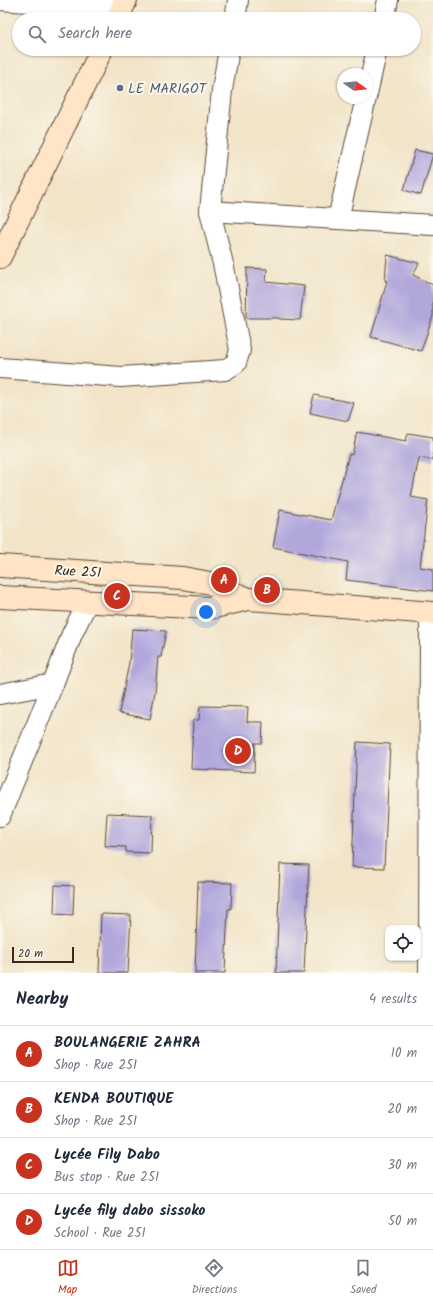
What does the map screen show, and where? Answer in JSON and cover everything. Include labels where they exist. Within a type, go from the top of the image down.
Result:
[{"type":"main road","points":[[0,257],[99,56]]},
{"type":"main road","name":"Rue 251","points":[[0,566],[183,578],[210,583],[248,599]]},
{"type":"main road","name":"Rue 251","points":[[0,597],[87,603],[210,608],[248,599],[431,613]]},
{"type":"street","points":[[0,0],[122,9]]},
{"type":"street","points":[[236,12],[238,0]]},
{"type":"street","points":[[385,12],[388,0]]},
{"type":"street","points":[[0,368],[122,377],[225,370],[236,363],[240,350],[224,268],[210,211],[222,90],[228,56]]},
{"type":"street","points":[[373,68],[375,56]]},
{"type":"street","points":[[338,220],[365,104]]},
{"type":"street","points":[[210,211],[433,225]]},
{"type":"street","points":[[0,816],[87,603]]},
{"type":"street","points":[[429,973],[431,613]]},
{"type":"street","points":[[0,694],[53,684]]},
{"type":"building","points":[[415,150],[433,154],[421,195],[404,190]]},
{"type":"building","points":[[387,255],[419,263],[413,275],[433,285],[433,316],[421,351],[371,337],[387,281],[385,281]]},
{"type":"building","points":[[247,268],[267,269],[266,282],[304,286],[300,320],[279,318],[246,318]]},
{"type":"building","points":[[314,395],[354,403],[348,421],[310,413]]},
{"type":"building","points":[[357,432],[406,441],[408,433],[433,437],[433,460],[419,458],[411,497],[428,500],[420,567],[433,569],[433,591],[346,580],[348,562],[273,547],[280,510],[331,520],[349,454],[352,455]]},
{"type":"building","points":[[132,629],[166,631],[161,657],[158,657],[155,692],[150,719],[119,713],[129,663]]},
{"type":"building","points":[[200,706],[248,707],[247,722],[263,722],[262,743],[255,743],[254,772],[191,769],[193,720],[199,720]]},
{"type":"building","points":[[357,742],[390,744],[384,868],[352,867]]},
{"type":"building","points":[[107,813],[152,815],[151,853],[126,852],[126,847],[105,846]]},
{"type":"building","points":[[280,864],[309,865],[304,973],[276,973]]},
{"type":"building","points":[[198,882],[232,883],[231,909],[228,909],[225,973],[195,973]]},
{"type":"building","points":[[55,885],[74,886],[73,915],[54,914]]},
{"type":"building","points":[[101,914],[131,915],[128,973],[99,973]]},
{"type":"place","name":"LE MARIGOT","points":[[120,88]]},
{"type":"place","name":"BOULANGERIE ZAHRA","points":[[224,580]]},
{"type":"place","name":"KENDA BOUTIQUE","points":[[267,590]]},
{"type":"place","name":"Lycée Fily Dabo","points":[[117,596]]},
{"type":"place","name":"Lycée fily dabo sissoko","points":[[238,751]]}]
